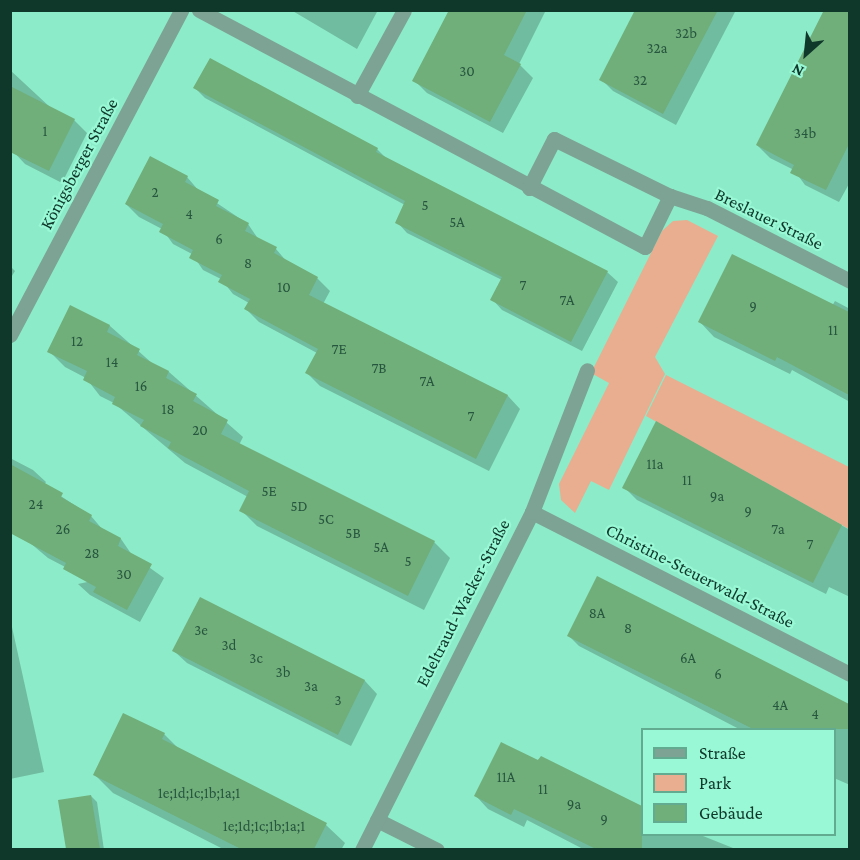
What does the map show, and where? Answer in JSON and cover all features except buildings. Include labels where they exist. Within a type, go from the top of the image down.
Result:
[{"type":"street","name":"Königsberger Straße","points":[[10,335],[181,10]]},
{"type":"street","points":[[199,10],[529,188],[645,247],[670,196]]},
{"type":"street","points":[[357,96],[404,10]]},
{"type":"street","name":"Breslauer Straße","points":[[529,188],[554,139],[670,196],[707,208],[849,280]]},
{"type":"street","name":"Edeltraud-Wacker-Straße","points":[[362,849],[532,512],[587,370]]},
{"type":"street","name":"Christine-Steuerwald-Straße","points":[[532,512],[849,674]]},
{"type":"street","points":[[377,820],[437,849]]},
{"type":"green space","points":[[687,220],[718,236],[655,357],[665,374],[609,490],[591,481],[575,513],[561,500],[559,484],[609,383],[591,373],[662,231],[673,221]]},
{"type":"green space","points":[[666,375],[849,467],[849,529],[646,416]]}]
